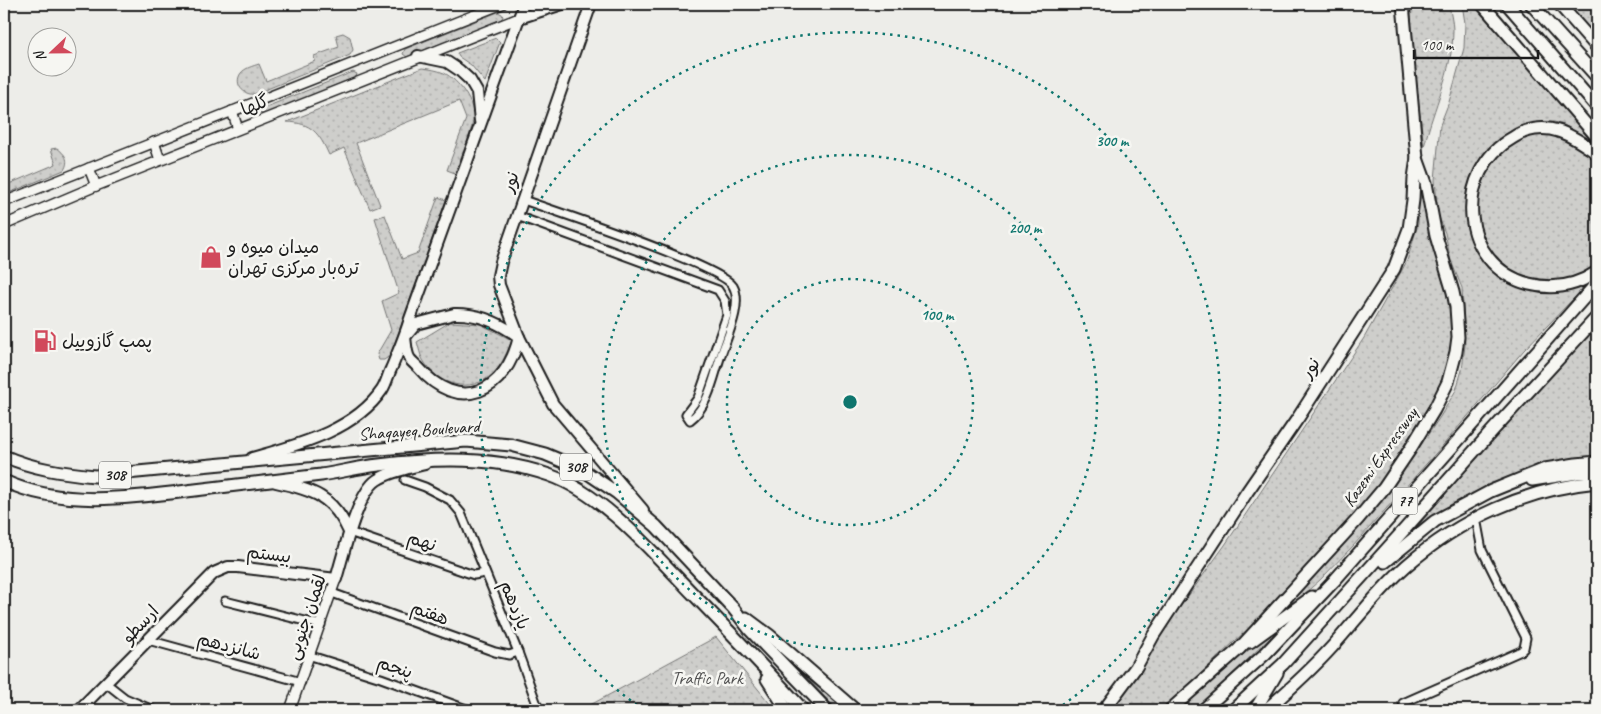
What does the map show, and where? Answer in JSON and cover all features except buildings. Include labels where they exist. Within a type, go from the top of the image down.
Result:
[{"type":"main road","points":[[230,464],[315,438],[363,411],[382,389],[405,336],[524,4]]},
{"type":"main road","points":[[519,18],[562,4]]},
{"type":"main road","name":"نور","points":[[591,4],[498,276],[502,294],[519,337],[553,404],[656,526]]},
{"type":"main road","name":"نور","points":[[1104,710],[1136,667],[1192,576],[1320,385],[1394,269],[1409,229],[1418,158],[1403,4]]},
{"type":"main road","points":[[1482,4],[1597,137]]},
{"type":"main road","points":[[1507,4],[1597,107]]},
{"type":"main road","points":[[1531,4],[1597,77]]},
{"type":"main road","points":[[1559,4],[1597,47]]},
{"type":"main road","points":[[418,56],[447,62],[470,80],[477,92],[481,124]]},
{"type":"main road","points":[[1597,153],[1558,131],[1533,129],[1519,134],[1499,146],[1482,166],[1473,189],[1471,203],[1474,229],[1479,242],[1486,254],[1508,276],[1534,285],[1558,286],[1579,282],[1597,272]]},
{"type":"main road","name":"Kazemi Expressway","points":[[1170,710],[1239,649],[1340,540],[1384,488],[1429,418],[1448,382],[1458,337],[1456,308],[1436,236],[1426,183],[1418,158]]},
{"type":"main road","name":"77","points":[[1203,710],[1265,654],[1334,581],[1597,283]]},
{"type":"main road","points":[[454,314],[465,314],[474,315],[493,322],[519,337],[516,351],[504,374],[485,389],[467,393],[442,388],[427,378],[409,358],[405,336],[416,324],[454,314]]},
{"type":"main road","name":"77","points":[[1233,710],[1282,664],[1597,317]]},
{"type":"main road","name":"Shaqayeq Boulevard","points":[[4,456],[14,461],[54,472],[95,476],[466,441],[511,445],[545,454],[583,470],[617,493],[656,526],[733,608],[750,630],[827,710]]},
{"type":"main road","name":"Shaqayeq Boulevard","points":[[4,481],[21,489],[60,498],[98,498],[177,492],[323,475],[378,465],[433,461],[487,461],[522,467],[551,476],[581,490],[606,507],[660,559],[803,710]]},
{"type":"main road","name":"لقمان جنوبی","points":[[336,580],[362,499],[376,480],[433,461]]},
{"type":"main road","points":[[1342,599],[1435,520],[1484,494],[1545,469],[1597,462]]},
{"type":"main road","points":[[1513,482],[1597,472]]},
{"type":"main road","points":[[270,480],[314,492],[324,497],[343,518],[350,532]]},
{"type":"main road","points":[[1266,710],[1330,649],[1406,566],[1437,542],[1476,518],[1533,494],[1597,482]]},
{"type":"main road","name":"بیستم","points":[[228,567],[248,567],[336,580]]},
{"type":"main road","name":"ارسطو","points":[[83,707],[214,573],[228,567]]},
{"type":"main road","points":[[1239,649],[1262,635],[1334,581]]},
{"type":"main road","points":[[733,608],[769,635],[855,710]]},
{"type":"main road","points":[[751,654],[787,710]]},
{"type":"main road","points":[[1255,710],[1282,664]]},
{"type":"street","name":"گلها","points":[[4,202],[502,4]]},
{"type":"street","name":"گلها","points":[[4,225],[418,56],[519,18]]},
{"type":"street","points":[[232,111],[238,129]]},
{"type":"street","points":[[154,142],[160,160]]},
{"type":"street","points":[[89,168],[96,186]]},
{"type":"street","points":[[517,216],[718,290],[725,301],[727,315],[698,398],[686,414],[690,420],[697,415],[705,402],[733,319],[737,300],[733,286],[725,278],[688,260],[523,200]]},
{"type":"street","name":"یازدهم","points":[[405,480],[426,487],[450,500],[461,513],[518,652],[539,710]]},
{"type":"street","points":[[1403,703],[1524,648],[1526,638],[1482,550],[1476,518]]},
{"type":"street","name":"نهم","points":[[350,532],[474,574],[485,573]]},
{"type":"street","name":"لقمان جنوبی","points":[[290,710],[311,656],[336,580]]},
{"type":"street","name":"هفتم","points":[[332,593],[495,652],[509,655],[518,652]]},
{"type":"street","points":[[225,601],[321,626]]},
{"type":"street","name":"شانزدهم","points":[[148,640],[301,682]]},
{"type":"street","name":"پنجم","points":[[311,656],[381,678],[469,710]]},
{"type":"street","points":[[106,684],[124,698],[153,710]]},
{"type":"street","points":[[83,707],[94,710]]},
{"type":"green space","points":[[1410,4],[1449,4],[1453,27],[1450,60],[1424,147],[1418,99]]},
{"type":"green space","points":[[1462,4],[1474,4],[1539,81],[1597,141],[1597,148],[1564,125],[1554,122],[1534,123],[1515,130],[1497,142],[1477,168],[1467,191],[1467,227],[1475,246],[1494,273],[1520,286],[1597,278],[1571,301],[1524,350],[1444,444],[1353,546],[1320,580],[1279,616],[1387,494],[1440,417],[1456,390],[1462,370],[1465,345],[1462,288],[1451,261],[1445,233],[1438,214],[1435,180],[1440,125],[1449,102],[1464,48],[1465,23]]},
{"type":"green space","points":[[1562,4],[1597,4],[1597,45]]},
{"type":"green space","points":[[498,12],[503,17],[500,20],[407,57],[403,54],[405,49]]},
{"type":"green space","points":[[343,33],[350,37],[353,50],[350,55],[255,94],[247,93],[239,85],[238,81],[241,73],[247,68],[259,64],[266,81],[315,61],[314,56],[339,47],[336,35]]},
{"type":"green space","points":[[496,38],[500,42],[485,82],[471,65],[459,57],[457,53]]},
{"type":"green space","points":[[422,68],[450,76],[465,93],[472,107],[473,114],[468,140],[455,173],[447,170],[466,119],[459,101],[356,143],[380,205],[370,209],[344,148],[329,155],[318,135],[309,127],[303,124],[287,122]]},
{"type":"green space","points":[[353,72],[357,74],[356,77],[263,115],[260,113],[261,109]]},
{"type":"green space","points":[[1545,133],[1564,137],[1597,158],[1597,269],[1562,283],[1539,280],[1525,276],[1512,269],[1489,248],[1481,235],[1476,221],[1477,191],[1483,176],[1492,162],[1502,150],[1515,140]]},
{"type":"green space","points":[[57,148],[67,160],[64,170],[4,195],[4,186],[56,164],[51,149]]},
{"type":"green space","points":[[1420,174],[1450,297],[1453,343],[1442,383],[1434,398],[1372,496],[1270,608],[1162,710],[1110,710],[1139,672],[1168,624],[1225,545],[1364,338],[1407,261],[1418,224]]},
{"type":"green space","points":[[438,197],[446,200],[390,356],[384,360],[379,360],[377,354],[391,330],[382,301],[399,293],[375,218],[385,215],[402,259],[418,253]]},
{"type":"green space","points":[[450,322],[480,324],[512,340],[502,362],[493,374],[474,384],[465,385],[446,381],[429,369],[422,358],[417,342]]},
{"type":"green space","points":[[1597,324],[1597,458],[1549,466],[1490,484],[1448,508],[1408,537],[1511,419]]},
{"type":"green space","points":[[1297,612],[1195,710],[1180,710],[1240,657]]},
{"type":"green space","name":"Traffic Park","points":[[716,637],[775,710],[581,710]]},
{"type":"green space","points":[[785,654],[848,710],[837,710]]},
{"type":"place","name":"میدان میوه و تره‌بار مرکزی تهران","points":[[211,257]]},
{"type":"place","name":"پمپ گازوییل","points":[[45,341]]}]
